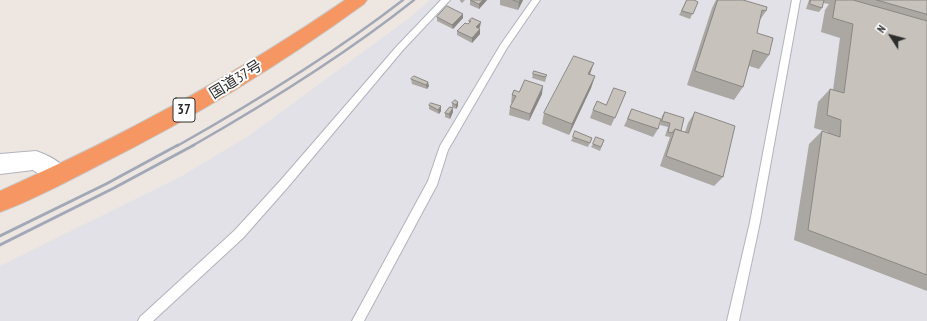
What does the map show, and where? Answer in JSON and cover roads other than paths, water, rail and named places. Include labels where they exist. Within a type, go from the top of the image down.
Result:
[{"type":"highway","name":"国道37号","points":[[0,202],[58,175],[210,97],[278,54],[358,0]]},
{"type":"street","points":[[0,164],[36,160],[58,175]]},
{"type":"lane","points":[[144,321],[239,234],[284,184],[400,48],[446,0]]},
{"type":"lane","points":[[358,321],[433,182],[442,149],[504,46],[536,0]]},
{"type":"lane","points":[[733,321],[754,222],[796,0]]},
{"type":"railway","points":[[177,146],[321,59],[403,0]]},
{"type":"railway","points":[[192,146],[334,59],[414,0]]},
{"type":"railway","points":[[0,236],[106,184],[178,145]]},
{"type":"railway","points":[[0,245],[114,188],[194,145]]}]
